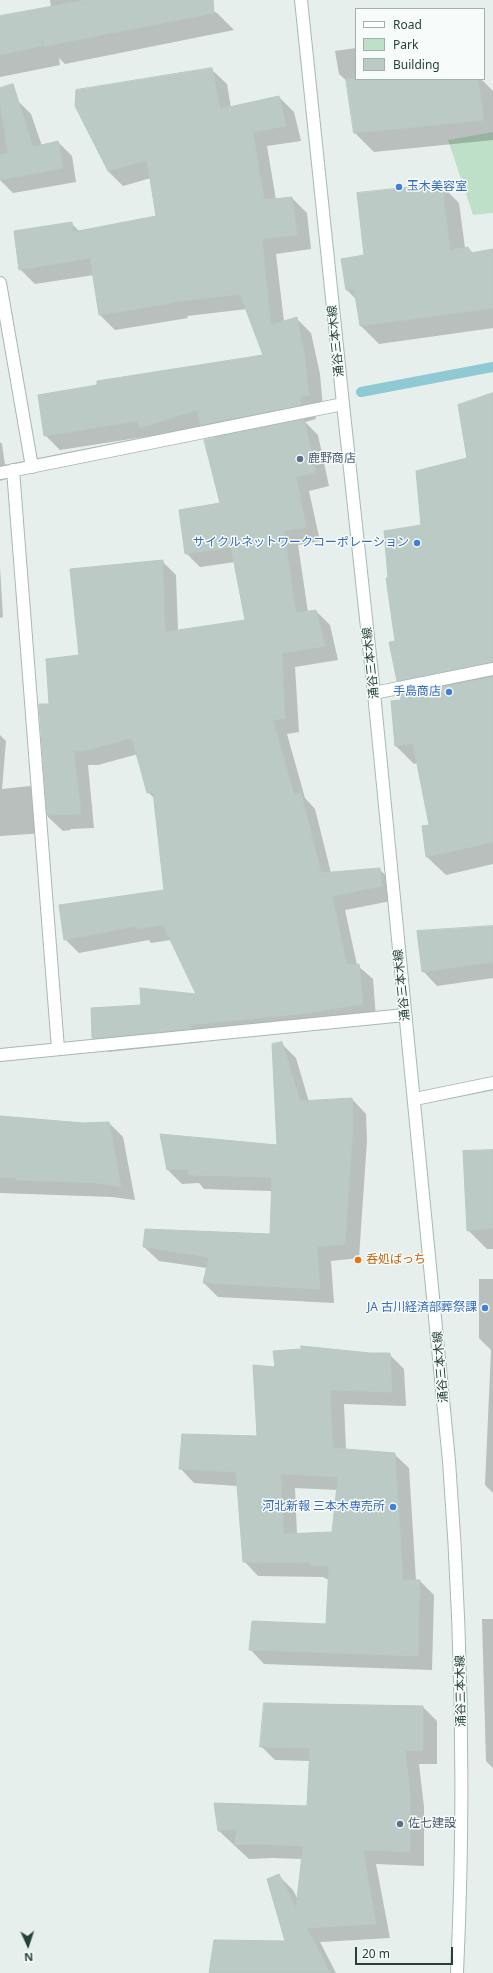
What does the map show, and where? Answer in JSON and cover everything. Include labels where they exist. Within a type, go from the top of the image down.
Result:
[{"type":"main road","name":"涌谷三本木線","points":[[302,0],[374,693],[448,1445],[456,1553],[461,1676],[461,1837],[457,1973]]},
{"type":"main road","points":[[0,282],[32,466]]},
{"type":"main road","points":[[0,473],[343,404]]},
{"type":"main road","points":[[13,470],[58,1049]]},
{"type":"main road","points":[[374,693],[493,669]]},
{"type":"main road","points":[[0,1055],[405,1015]]},
{"type":"main road","points":[[415,1099],[493,1083]]},
{"type":"green space","points":[[493,132],[493,213],[473,215],[448,140]]},
{"type":"building","points":[[87,0],[213,0],[214,13],[45,46],[41,37],[42,46],[0,55],[0,16]]},
{"type":"building","points":[[212,68],[220,109],[279,96],[286,126],[253,132],[264,200],[292,197],[297,235],[262,239],[271,325],[297,317],[305,359],[309,395],[300,396],[301,405],[200,425],[197,410],[140,428],[138,421],[44,436],[38,395],[97,385],[97,381],[263,355],[240,294],[173,302],[99,315],[90,258],[19,270],[14,231],[72,222],[73,232],[156,216],[147,160],[108,171],[75,106],[76,90]]},
{"type":"building","points":[[346,79],[478,80],[484,120],[354,133]]},
{"type":"building","points":[[13,84],[33,147],[58,141],[63,168],[0,180],[0,155],[8,153],[0,102],[0,88]]},
{"type":"building","points":[[442,184],[450,250],[468,247],[471,253],[493,249],[493,308],[360,326],[354,289],[346,290],[341,259],[364,255],[357,193]]},
{"type":"building","points":[[493,393],[493,662],[397,681],[389,642],[395,641],[386,578],[388,578],[384,531],[421,525],[416,471],[467,458],[458,405]]},
{"type":"building","points":[[304,419],[316,472],[296,477],[306,527],[284,531],[296,613],[316,610],[325,646],[282,653],[285,718],[273,720],[294,795],[301,793],[321,873],[380,868],[382,886],[332,896],[347,965],[359,964],[363,1004],[299,1014],[190,1025],[191,1029],[92,1038],[91,1008],[141,1005],[140,988],[196,994],[163,925],[136,929],[136,926],[64,940],[59,905],[164,890],[153,792],[147,793],[132,738],[83,751],[74,751],[81,814],[47,815],[39,704],[49,704],[46,659],[79,655],[70,569],[163,560],[165,632],[245,620],[231,547],[185,554],[179,510],[220,503],[204,440]]},
{"type":"building","points":[[493,677],[493,842],[426,857],[422,826],[429,825],[413,743],[395,746],[391,701],[401,700],[400,695]]},
{"type":"building","points":[[493,926],[493,962],[422,972],[417,931]]},
{"type":"building","points":[[282,1042],[300,1101],[352,1098],[353,1125],[345,1244],[317,1247],[320,1289],[203,1283],[209,1257],[143,1247],[145,1229],[270,1234],[272,1177],[188,1175],[189,1169],[167,1170],[160,1134],[277,1145],[272,1044]]},
{"type":"building","points":[[0,1116],[83,1123],[109,1122],[121,1187],[97,1183],[16,1180],[16,1177],[0,1178]]},
{"type":"building","points":[[493,1150],[493,1228],[467,1231],[463,1151]]},
{"type":"building","points":[[301,1346],[370,1353],[390,1353],[392,1392],[330,1390],[333,1448],[395,1453],[403,1580],[420,1580],[418,1656],[249,1650],[252,1621],[326,1624],[329,1566],[311,1566],[311,1563],[243,1562],[236,1472],[179,1469],[182,1434],[257,1436],[253,1365],[275,1367],[273,1351],[301,1349]],"holes":[[[281,1474],[338,1477],[332,1532],[284,1534]]]},
{"type":"building","points":[[264,1703],[423,1706],[423,1751],[405,1750],[410,1792],[410,1852],[363,1850],[376,1924],[307,1928],[330,1973],[209,1973],[214,1940],[285,1941],[267,1879],[279,1874],[296,1908],[303,1846],[258,1844],[234,1845],[237,1829],[218,1831],[214,1803],[307,1806],[310,1748],[260,1747]]},
{"type":"waterway","points":[[361,392],[493,367]]},
{"type":"place","name":"玉木美容室","points":[[399,187]]},
{"type":"place","name":"鹿野商店","points":[[300,459]]},
{"type":"place","name":"サイクルネットワークコーポレーション","points":[[417,543]]},
{"type":"place","name":"手島商店","points":[[449,692]]},
{"type":"place","name":"呑処ばっち","points":[[358,1260]]},
{"type":"place","name":"JA 古川経済部葬祭課","points":[[485,1308]]},
{"type":"place","name":"河北新報 三本木専売所","points":[[393,1507]]},
{"type":"place","name":"佐七建設","points":[[400,1824]]}]
